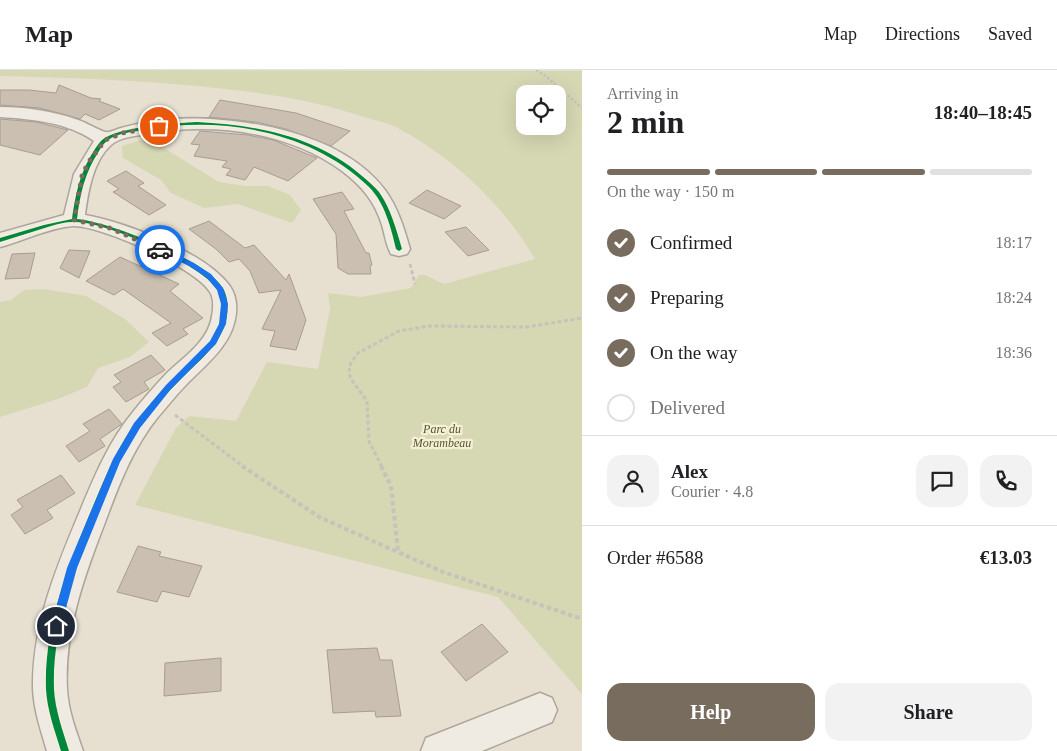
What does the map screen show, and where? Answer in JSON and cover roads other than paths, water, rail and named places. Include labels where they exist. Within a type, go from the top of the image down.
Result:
[{"type":"street","points":[[0,112],[25,113],[43,117],[86,129],[105,140]]},
{"type":"street","points":[[74,220],[82,176],[88,163],[105,140],[145,128],[173,124],[230,125],[255,129],[305,144],[344,164],[371,187],[388,212],[399,249]]},
{"type":"street","points":[[0,240],[74,220],[110,228],[177,257],[208,275],[221,290],[225,304],[222,324],[213,343],[169,387],[137,426],[112,470],[72,568],[58,613],[52,654],[50,689],[56,724],[65,751]]},
{"type":"street","points":[[439,751],[540,710]]},
{"type":"park label","name":"Parc du Morambeau","points":[[442,436]]}]
